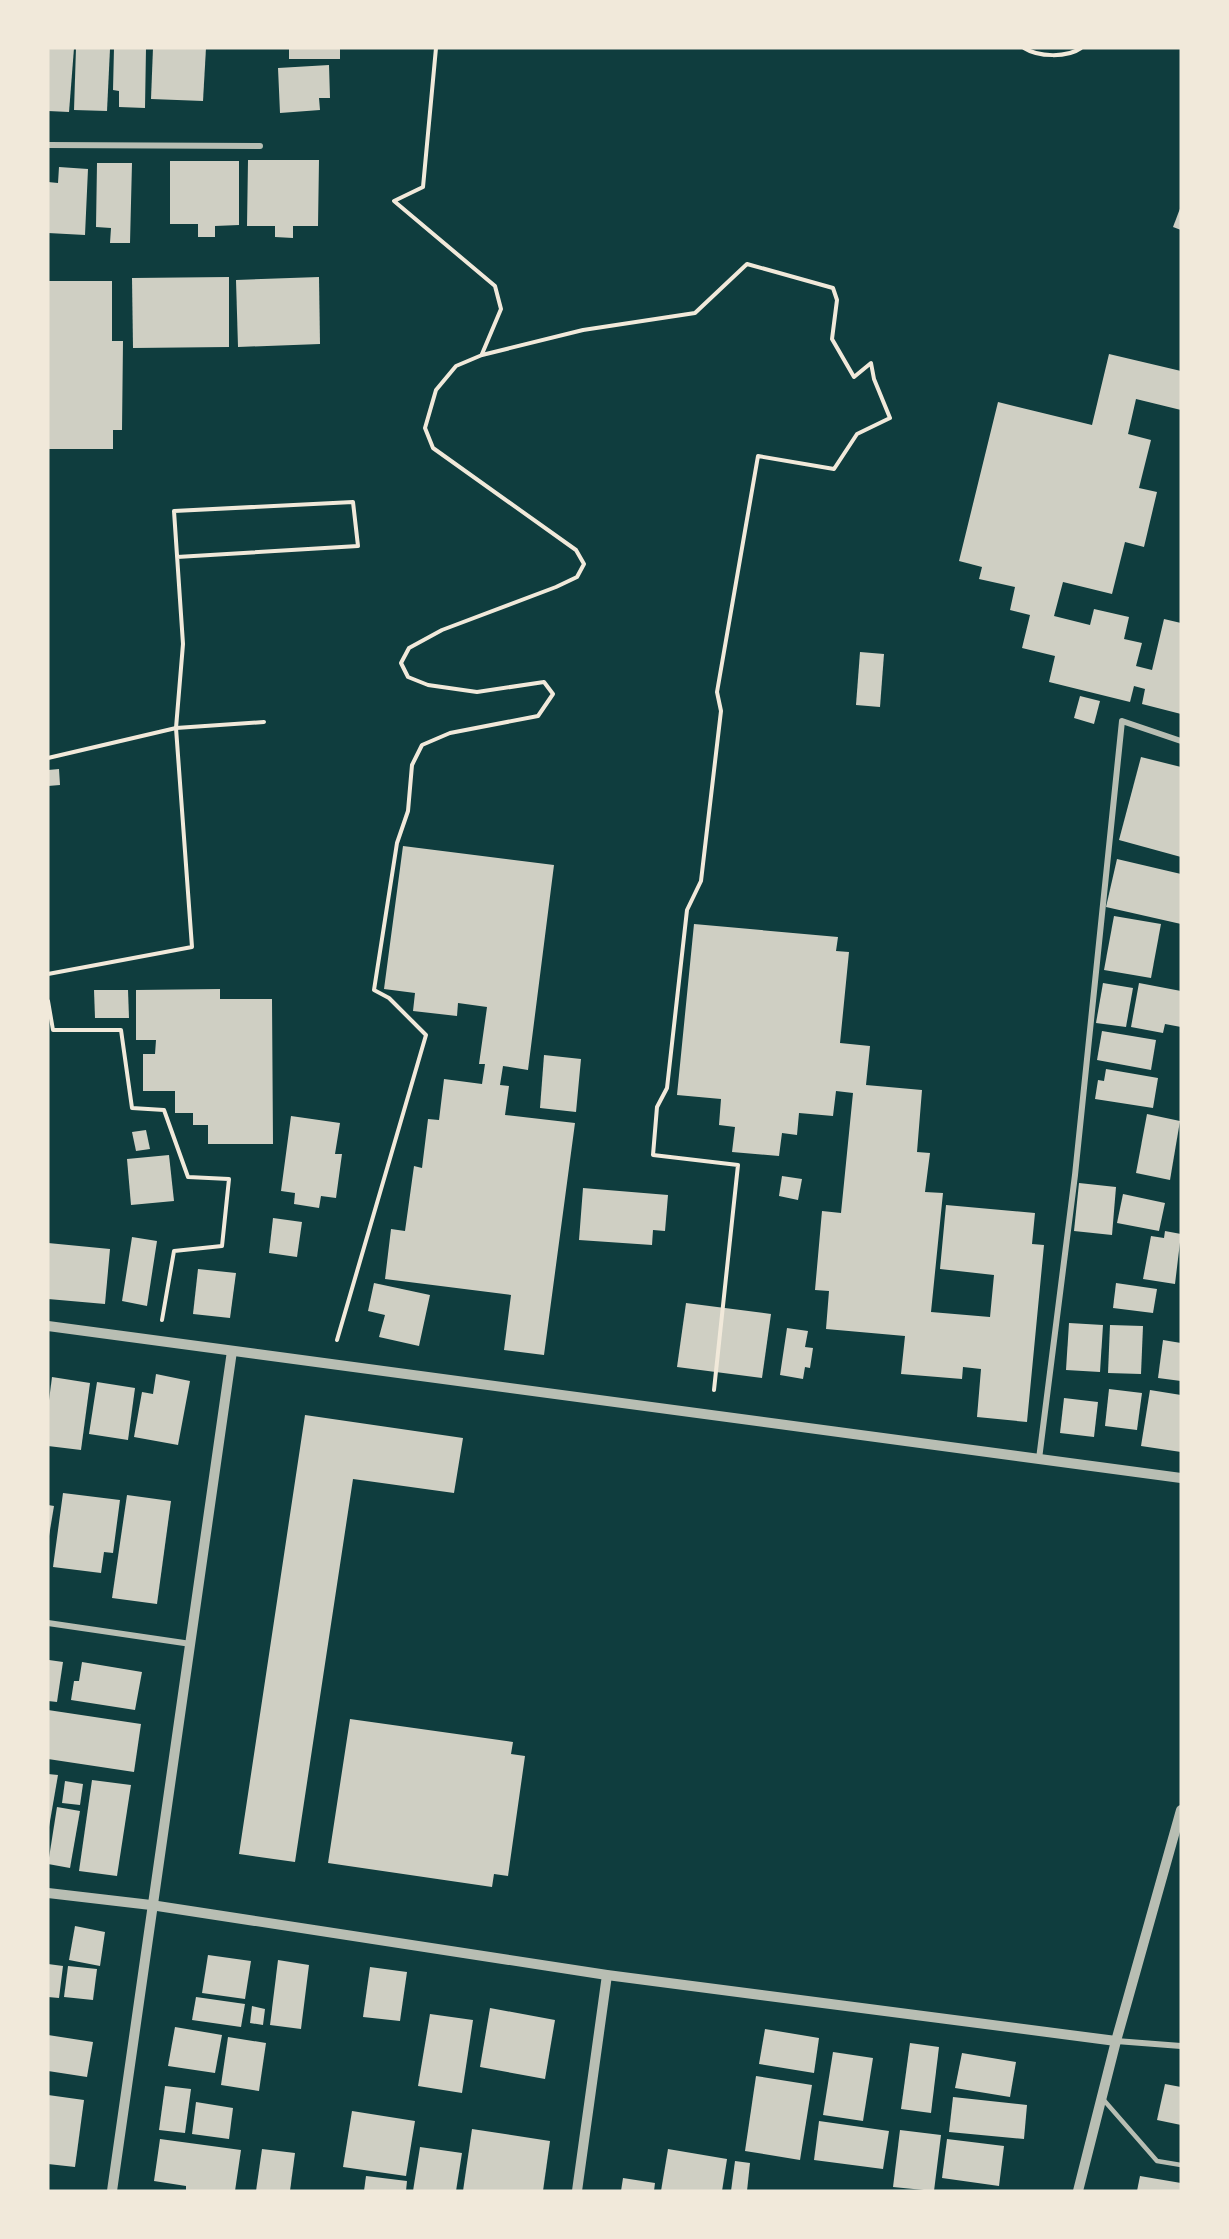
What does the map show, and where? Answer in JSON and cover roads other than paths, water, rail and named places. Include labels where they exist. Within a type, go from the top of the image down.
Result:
[{"type":"street","points":[[48,145],[260,146]]},
{"type":"street","points":[[1039,1459],[1075,1175],[1122,721],[1181,741]]},
{"type":"street","points":[[48,1326],[1181,1478]]},
{"type":"street","points":[[112,2191],[151,1905],[232,1351]]},
{"type":"street","points":[[48,1623],[190,1644]]},
{"type":"street","points":[[1078,2191],[1116,2041],[1181,1810]]},
{"type":"street","points":[[48,1893],[151,1905],[607,1975],[1116,2041],[1181,2046]]},
{"type":"street","points":[[577,2191],[607,1975]]},
{"type":"lane","points":[[1102,2098],[1157,2161],[1181,2165]]}]
